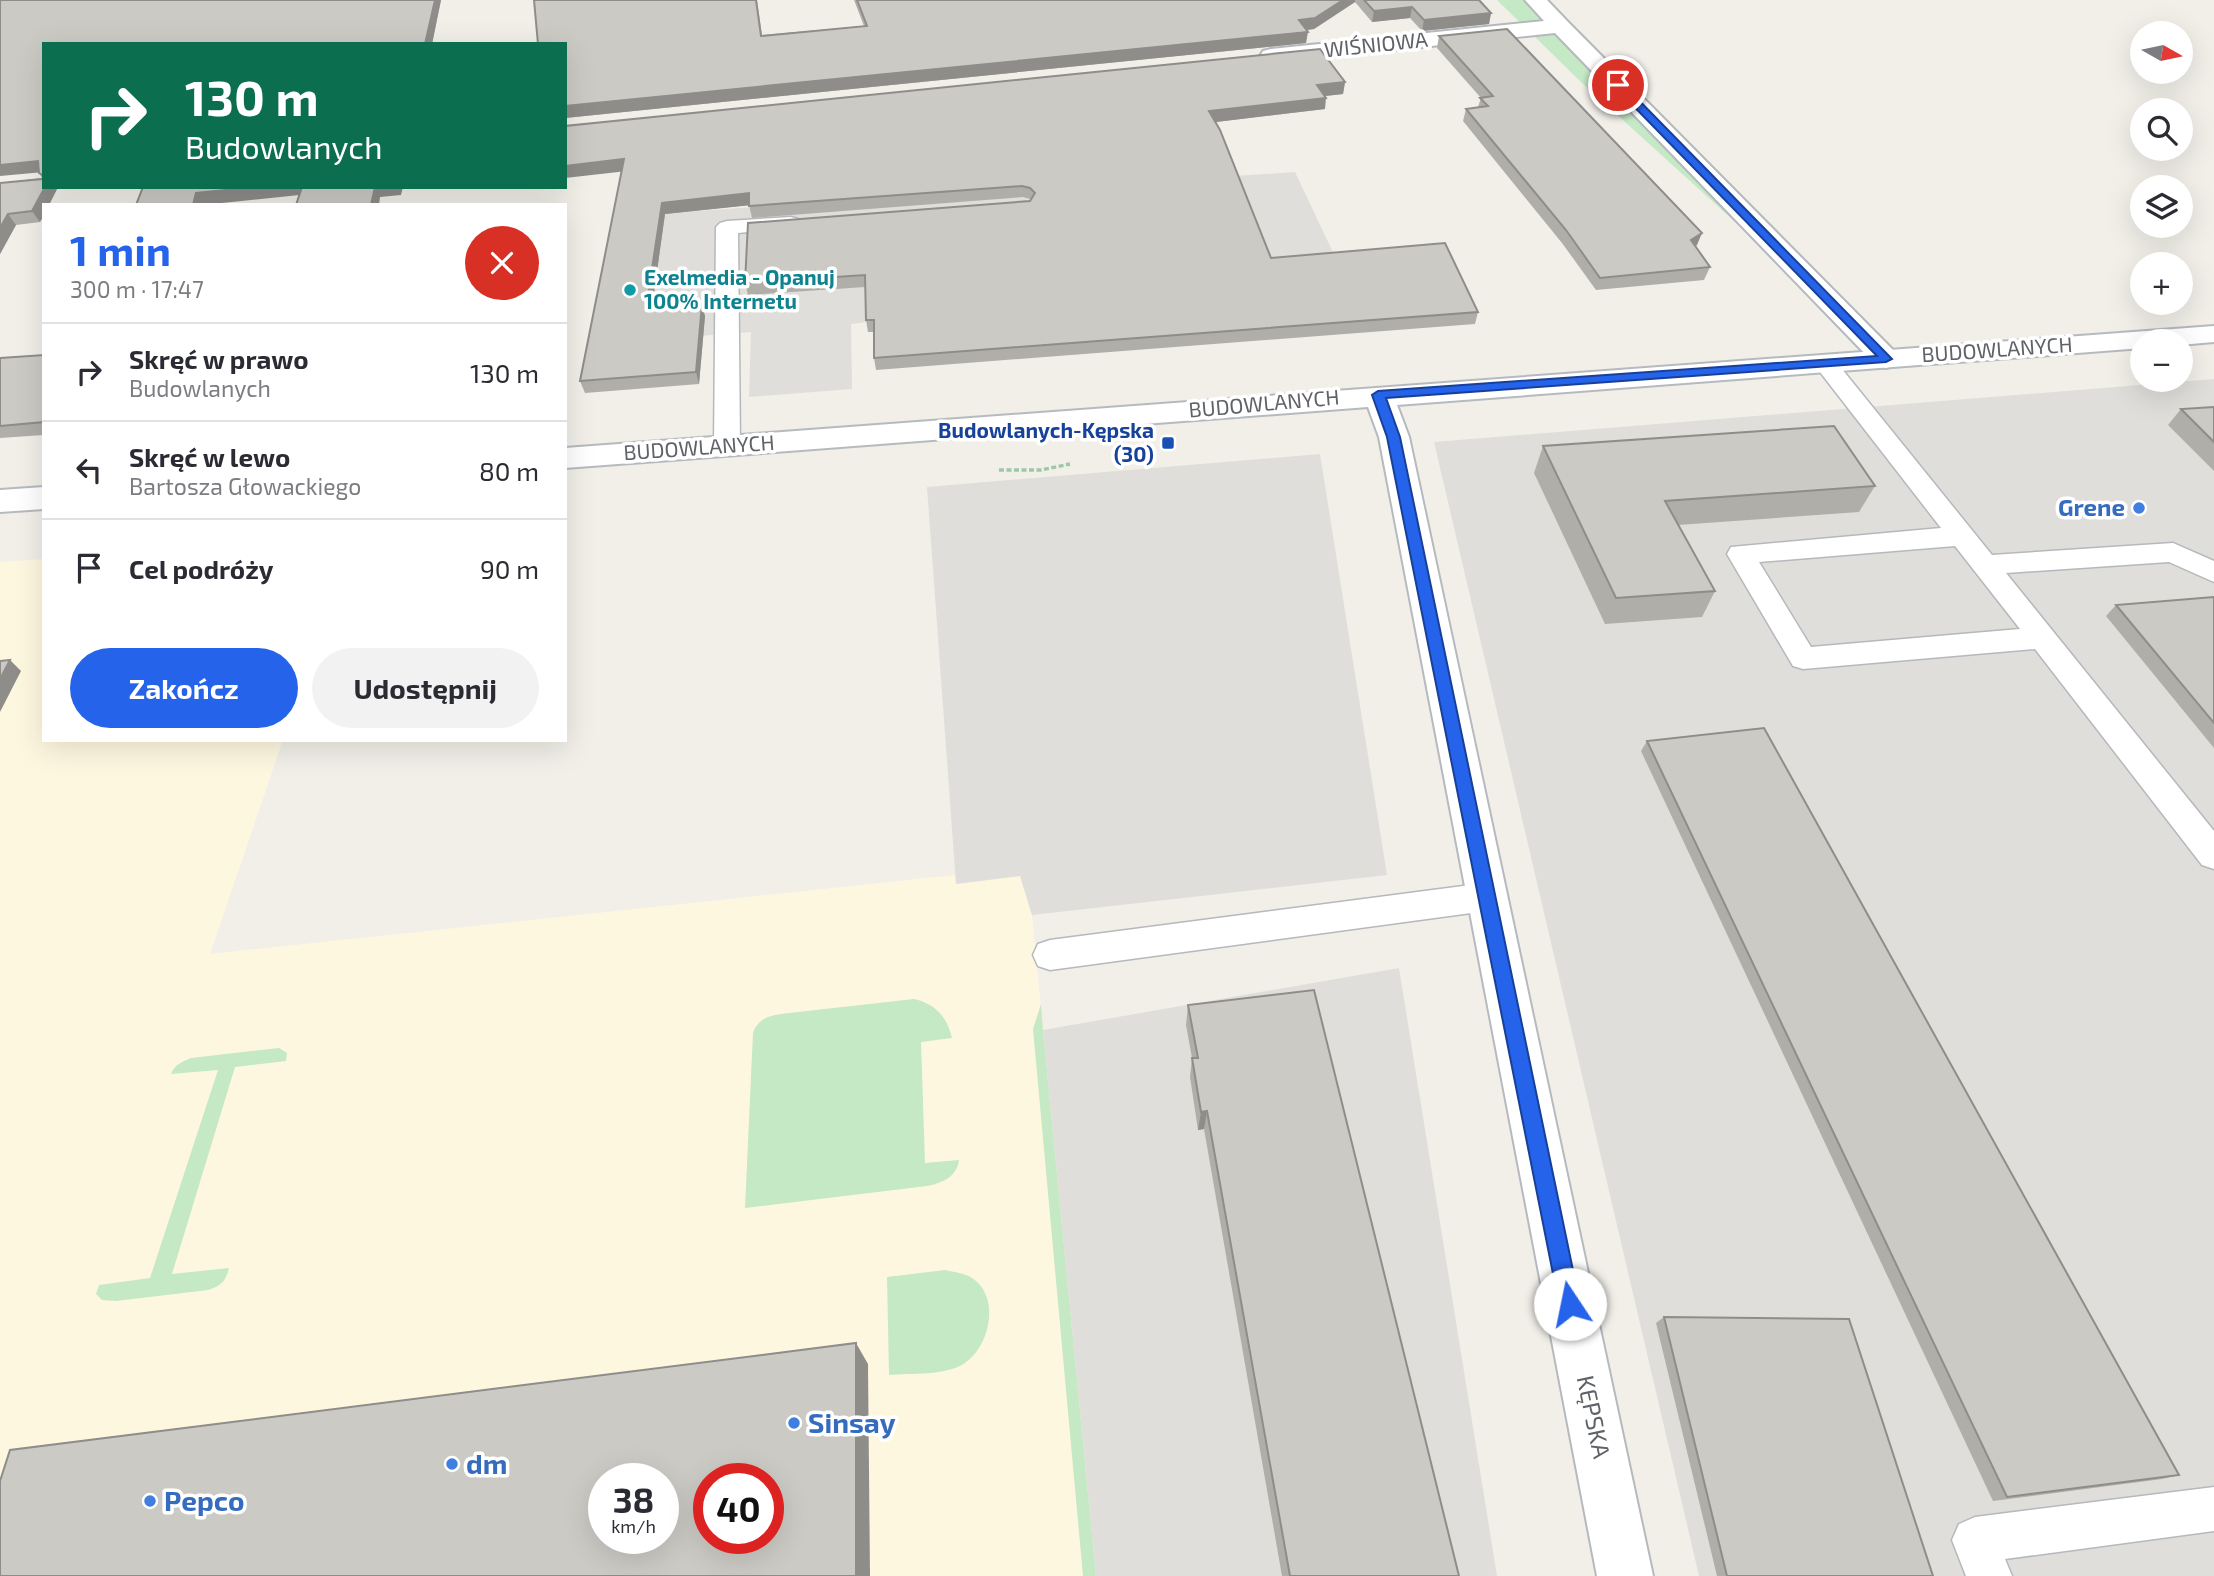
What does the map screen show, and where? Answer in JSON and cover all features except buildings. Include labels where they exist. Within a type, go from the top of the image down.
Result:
[{"type":"street","points":[[1535,0],[1886,359]]},
{"type":"street","name":"WIŚNIOWA","points":[[1252,58],[1561,26]]},
{"type":"street","name":"BUDOWLANYCH","points":[[567,458],[2214,334]]},
{"type":"street","name":"KĘPSKA","points":[[1378,395],[1394,437],[1625,1576]]},
{"type":"street","points":[[0,501],[42,498]]},
{"type":"lane","points":[[727,446],[727,227],[808,221]]},
{"type":"lane","points":[[1825,363],[2214,855]]},
{"type":"lane","points":[[1961,536],[1741,554],[1803,658],[2042,638]]},
{"type":"lane","points":[[1985,565],[2173,552],[2214,572]]},
{"type":"lane","points":[[1050,955],[1486,897]]},
{"type":"lane","points":[[1989,1576],[1975,1540],[2214,1508]]},
{"type":"shaded area","points":[[1295,172],[1339,265],[851,324],[852,389],[749,397],[751,332],[646,340],[619,216]]},
{"type":"shaded area","points":[[2214,379],[2214,1576],[1699,1576],[1434,442],[2130,386],[2130,392],[2193,392],[2193,381]]},
{"type":"shaded area","points":[[1320,454],[1387,875],[1032,915],[1020,876],[956,884],[927,487]]},
{"type":"shaded area","points":[[42,559],[42,742],[282,742],[210,954],[955,875],[956,884],[1020,876],[1032,915],[1096,1576],[0,1576],[0,562]]},
{"type":"shaded area","points":[[1399,968],[1497,1576],[1096,1576],[1043,1030]]},
{"type":"green space","points":[[1497,0],[1535,0],[1886,359],[1580,81]]},
{"type":"green space","points":[[914,999],[929,1004],[939,1012],[952,1038],[921,1042],[925,1163],[959,1160],[952,1175],[927,1186],[745,1208],[753,1033],[759,1023],[767,1017],[777,1015]]},
{"type":"green space","points":[[1041,1004],[1096,1576],[1083,1576],[1033,1029]]},
{"type":"green space","points":[[279,1048],[287,1053],[286,1061],[235,1067],[172,1274],[229,1268],[224,1280],[220,1285],[208,1290],[116,1301],[102,1300],[96,1294],[99,1285],[150,1278],[218,1070],[171,1074],[175,1068],[191,1058]]},
{"type":"green space","points":[[945,1270],[972,1278],[981,1286],[987,1297],[989,1321],[981,1345],[965,1363],[948,1370],[889,1375],[887,1277]]},
{"type":"place","name":"Exelmedia - Opanuj 100% Internetu","points":[[630,290]]},
{"type":"place","name":"Budowlanych-Kępska (30)","points":[[1168,443]]},
{"type":"place","name":"Grene","points":[[2139,508]]},
{"type":"place","name":"Sinsay","points":[[794,1423]]},
{"type":"place","name":"dm","points":[[452,1464]]},
{"type":"place","name":"Pepco","points":[[150,1501]]},
{"type":"route","points":[[1570,1304],[1394,437],[1378,395],[1886,359],[1618,85]]}]
